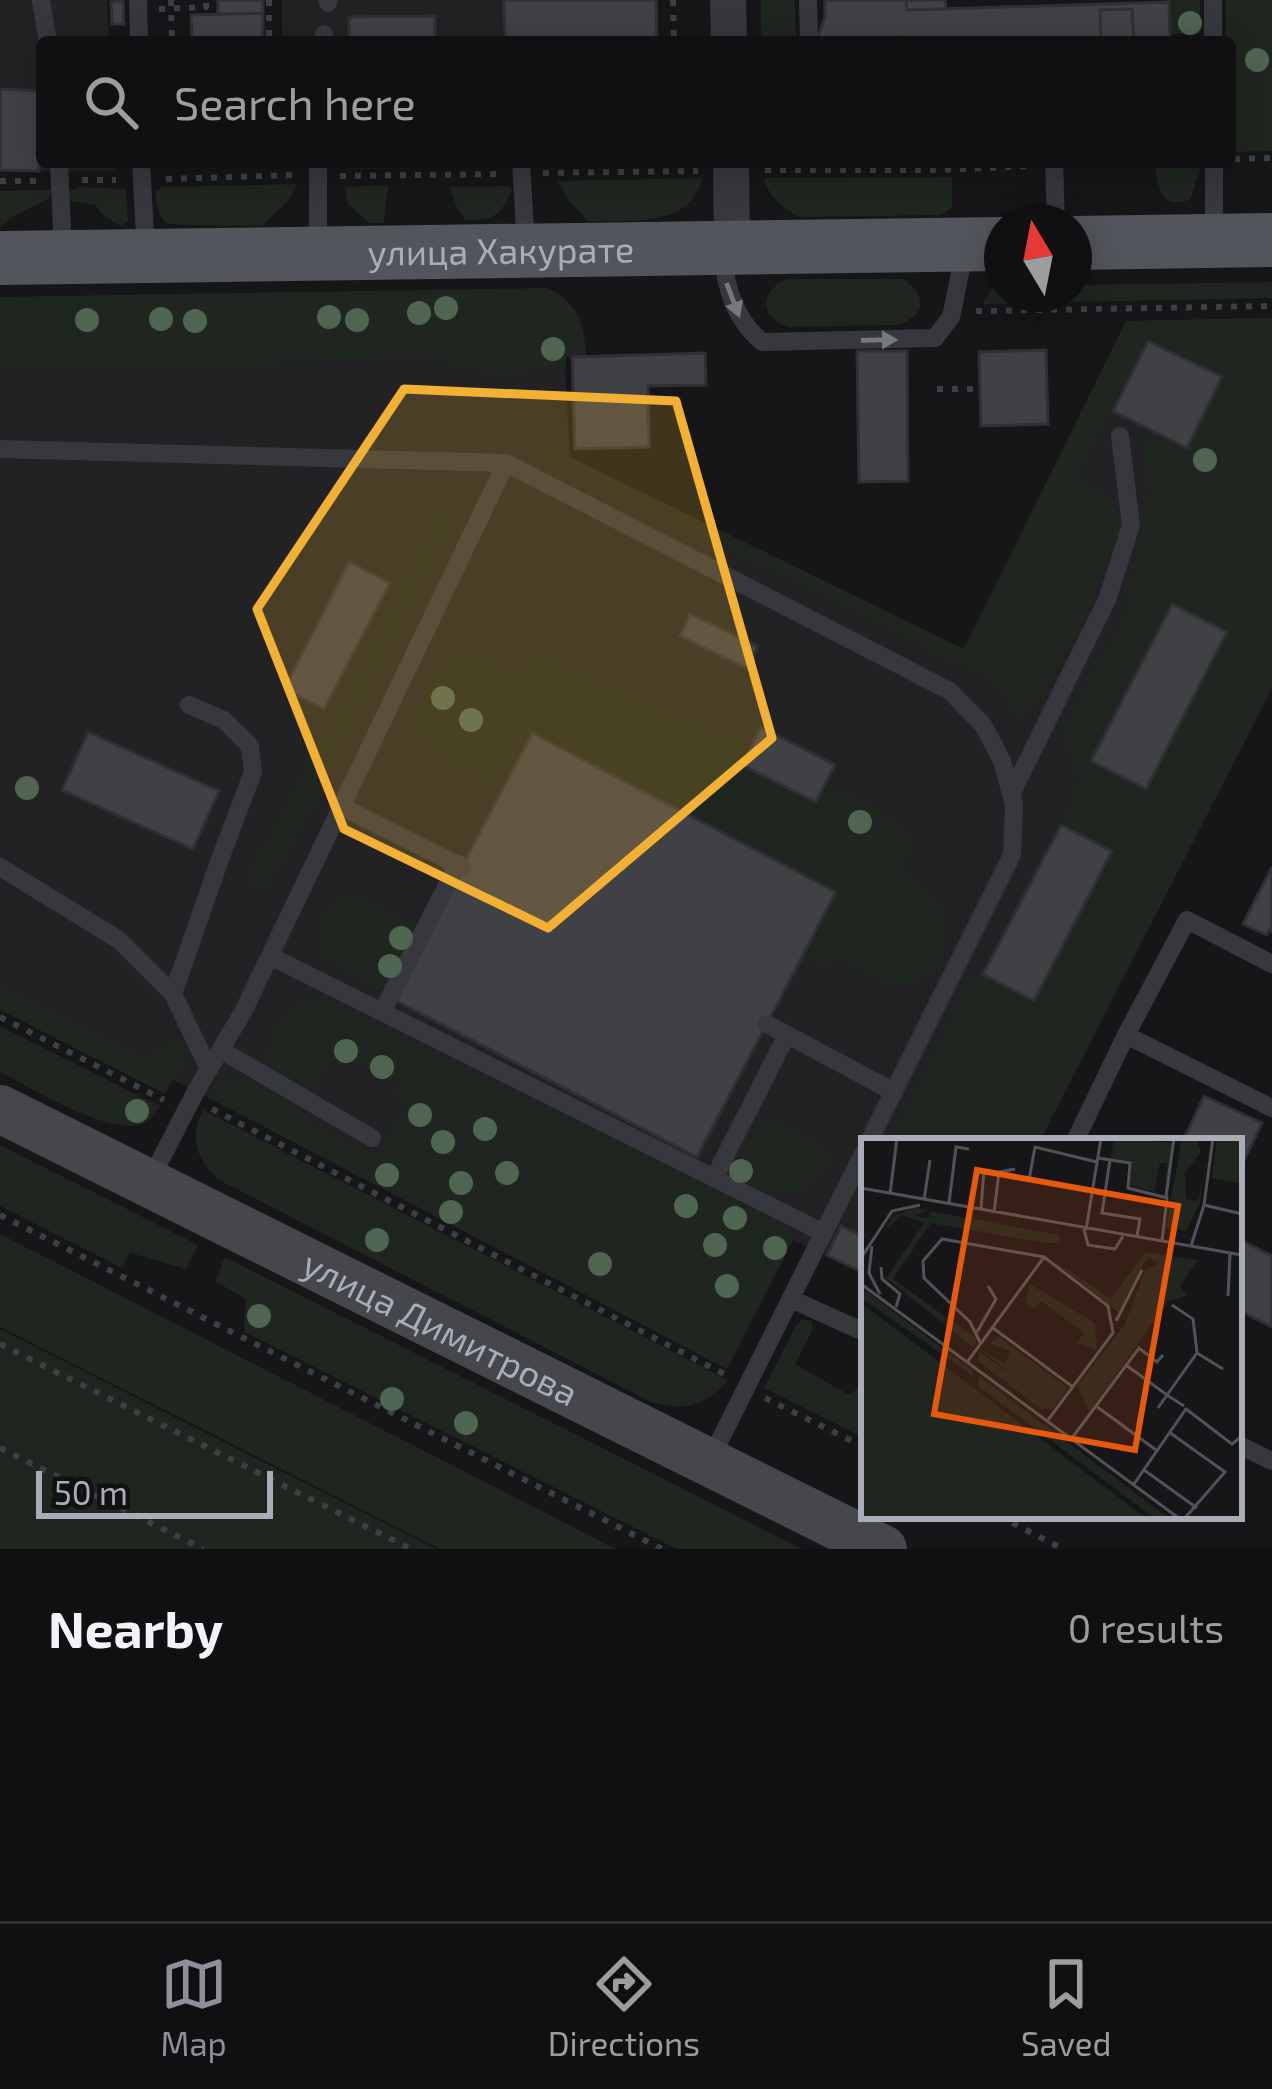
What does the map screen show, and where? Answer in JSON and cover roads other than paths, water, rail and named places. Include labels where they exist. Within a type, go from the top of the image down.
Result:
[{"type":"main road","points":[[1092,243],[1272,240]]},
{"type":"main road","name":"улица Хакурате","points":[[0,258],[984,244]]},
{"type":"main road","name":"улица Димитрова","points":[[0,1109],[709,1463],[879,1541]]},
{"type":"street","points":[[728,0],[729,36]]},
{"type":"street","points":[[726,248],[731,168]]},
{"type":"lane","points":[[41,0],[47,36]]},
{"type":"lane","points":[[808,0],[809,36]]},
{"type":"lane","points":[[1213,0],[1214,36]]},
{"type":"lane","points":[[138,5],[139,36]]},
{"type":"lane","points":[[522,168],[526,252]]},
{"type":"lane","points":[[1054,168],[1055,204]]},
{"type":"lane","points":[[1214,168],[1214,241]]},
{"type":"lane","points":[[318,169],[318,255]]},
{"type":"lane","points":[[59,171],[63,258]]},
{"type":"lane","points":[[141,171],[147,258]]},
{"type":"lane","points":[[726,248],[732,304],[745,327],[762,342],[935,338],[951,317],[984,244]]},
{"type":"lane","points":[[1011,794],[1107,600],[1131,524],[1120,436]]},
{"type":"lane","points":[[0,449],[506,463],[950,692],[983,725],[1002,761],[1014,804],[1012,855],[870,1138]]},
{"type":"lane","points":[[148,1185],[243,1012],[506,463]]},
{"type":"lane","points":[[173,994],[254,772],[250,746],[224,720],[189,705]]},
{"type":"lane","points":[[342,807],[460,866],[382,1012]]},
{"type":"lane","points":[[0,866],[119,940],[173,994],[209,1069]]},
{"type":"lane","points":[[1076,1138],[1187,920],[1272,964]]},
{"type":"lane","points":[[270,956],[824,1233]]},
{"type":"lane","points":[[766,1024],[894,1091]]},
{"type":"lane","points":[[714,1178],[787,1035]]},
{"type":"lane","points":[[1126,1035],[1272,1108]]},
{"type":"lane","points":[[220,1050],[372,1138]]},
{"type":"lane","points":[[709,1463],[861,1158]]},
{"type":"lane","points":[[791,1299],[861,1331]]},
{"type":"lane","points":[[1242,1446],[1272,1461]]}]
